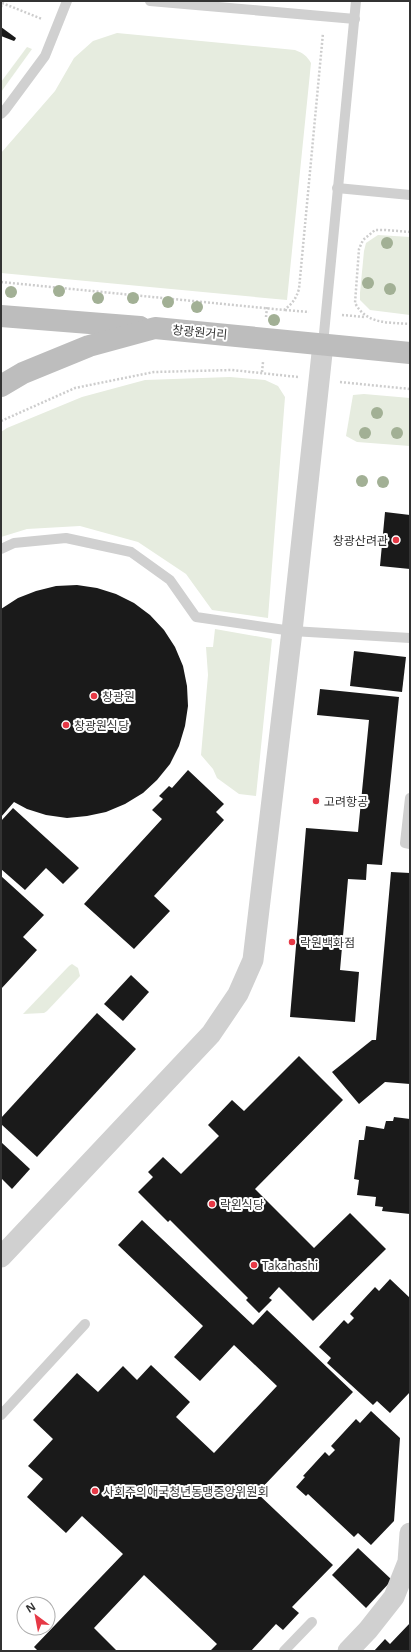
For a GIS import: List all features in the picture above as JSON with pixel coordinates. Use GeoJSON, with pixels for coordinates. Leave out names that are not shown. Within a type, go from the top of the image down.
{"type":"FeatureCollection","features":[{"type":"Feature","properties":{"kind":"main road"},"geometry":{"type":"LineString","coordinates":[[1,316],[155,328]]}},
{"type":"Feature","properties":{"kind":"main road","name":"창광원거리"},"geometry":{"type":"LineString","coordinates":[[1,386],[22,373],[90,346],[155,328],[410,353]]}},
{"type":"Feature","properties":{"kind":"street"},"geometry":{"type":"LineString","coordinates":[[1,1257],[211,1034],[238,994],[253,960],[292,631],[323,344]]}},
{"type":"Feature","properties":{"kind":"street"},"geometry":{"type":"LineString","coordinates":[[348,1651],[368,1630],[394,1596],[409,1562],[410,1533]]}},
{"type":"Feature","properties":{"kind":"lane"},"geometry":{"type":"LineString","coordinates":[[1,114],[45,56],[67,1]]}},
{"type":"Feature","properties":{"kind":"lane"},"geometry":{"type":"LineString","coordinates":[[150,1],[355,20]]}},
{"type":"Feature","properties":{"kind":"lane"},"geometry":{"type":"LineString","coordinates":[[323,344],[356,1]]}},
{"type":"Feature","properties":{"kind":"lane"},"geometry":{"type":"LineString","coordinates":[[337,188],[410,195]]}},
{"type":"Feature","properties":{"kind":"lane"},"geometry":{"type":"LineString","coordinates":[[1,549],[14,543],[66,538],[131,552],[170,580],[196,617],[292,631],[410,638]]}},
{"type":"Feature","properties":{"kind":"lane"},"geometry":{"type":"LineString","coordinates":[[410,798],[405,843],[410,844]]}},
{"type":"Feature","properties":{"kind":"lane"},"geometry":{"type":"LineString","coordinates":[[1,1415],[84,1324]]}},
{"type":"Feature","properties":{"kind":"lane"},"geometry":{"type":"LineString","coordinates":[[284,1651],[312,1622]]}},
{"type":"Feature","properties":{"kind":"path"},"geometry":{"type":"LineString","coordinates":[[1,7],[3,2],[40,18]]}},
{"type":"Feature","properties":{"kind":"path"},"geometry":{"type":"LineString","coordinates":[[1,282],[284,310],[291,305],[296,299],[299,289],[325,17]]}},
{"type":"Feature","properties":{"kind":"path"},"geometry":{"type":"LineString","coordinates":[[410,232],[375,230],[363,240],[359,249],[355,304],[366,317],[374,320],[410,324]]}},
{"type":"Feature","properties":{"kind":"path"},"geometry":{"type":"LineString","coordinates":[[1,421],[75,388],[154,372],[232,370],[410,389]]}},
{"type":"Feature","properties":{"kind":"shaded area"},"geometry":{"type":"Polygon","coordinates":[[[117,33],[295,50],[304,55],[311,63],[287,300],[1,273],[1,153],[55,91],[74,58],[93,41],[117,33]]]}},
{"type":"Feature","properties":{"kind":"shaded area"},"geometry":{"type":"Polygon","coordinates":[[[27,47],[32,49],[1,92],[1,82],[27,47]]]}},
{"type":"Feature","properties":{"kind":"shaded area"},"geometry":{"type":"Polygon","coordinates":[[[378,235],[410,237],[410,315],[370,310],[360,300],[366,243],[378,235]]]}},
{"type":"Feature","properties":{"kind":"shaded area"},"geometry":{"type":"Polygon","coordinates":[[[230,377],[265,380],[278,386],[285,397],[268,618],[212,610],[186,574],[138,542],[80,526],[27,529],[1,537],[1,432],[7,428],[82,397],[145,380],[230,377]]]}},
{"type":"Feature","properties":{"kind":"shaded area"},"geometry":{"type":"Polygon","coordinates":[[[364,394],[410,398],[410,446],[357,442],[346,436],[353,395],[364,394]]]}},
{"type":"Feature","properties":{"kind":"shaded area"},"geometry":{"type":"Polygon","coordinates":[[[215,629],[272,639],[256,796],[239,794],[217,778],[213,769],[201,755],[208,675],[206,647],[213,647],[215,629]]]}},
{"type":"Feature","properties":{"kind":"shaded area"},"geometry":{"type":"Polygon","coordinates":[[[72,964],[78,968],[80,976],[47,1011],[44,1013],[23,1014],[69,966],[72,964]]]}},
{"type":"Feature","properties":{"kind":"building"},"geometry":{"type":"Polygon","coordinates":[[[1,27],[16,38],[14,41],[1,36],[1,27]]]}},
{"type":"Feature","properties":{"kind":"building","name":"창광산려관"},"geometry":{"type":"Polygon","coordinates":[[[385,512],[410,515],[410,569],[380,566],[385,512]]]}},
{"type":"Feature","properties":{"kind":"building","name":"창광원"},"geometry":{"type":"Polygon","coordinates":[[[77,585],[97,588],[116,594],[134,603],[150,615],[164,630],[175,647],[183,666],[187,686],[188,706],[185,726],[179,746],[170,764],[157,780],[143,793],[125,804],[106,812],[67,818],[46,815],[27,809],[14,802],[1,817],[1,609],[18,598],[36,591],[56,586],[77,585]]]}},
{"type":"Feature","properties":{"kind":"building"},"geometry":{"type":"Polygon","coordinates":[[[354,651],[406,657],[402,692],[350,686],[354,651]]]}},
{"type":"Feature","properties":{"kind":"building"},"geometry":{"type":"Polygon","coordinates":[[[320,689],[399,697],[382,865],[367,864],[366,880],[348,879],[340,970],[359,972],[355,1022],[290,1017],[306,828],[358,832],[369,720],[317,715],[320,689]]]}},
{"type":"Feature","properties":{"kind":"building"},"geometry":{"type":"Polygon","coordinates":[[[188,770],[224,804],[216,812],[224,820],[154,896],[170,911],[134,949],[84,904],[162,819],[152,810],[163,799],[159,796],[169,786],[172,788],[188,770]]]}},
{"type":"Feature","properties":{"kind":"building"},"geometry":{"type":"Polygon","coordinates":[[[13,808],[79,868],[63,884],[46,868],[25,890],[1,869],[1,821],[13,808]]]}},
{"type":"Feature","properties":{"kind":"building"},"geometry":{"type":"Polygon","coordinates":[[[391,872],[410,873],[410,1084],[385,1082],[359,1104],[332,1072],[372,1040],[376,1040],[391,872]]]}},
{"type":"Feature","properties":{"kind":"building"},"geometry":{"type":"Polygon","coordinates":[[[1,876],[44,915],[23,937],[37,950],[1,989],[1,876]]]}},
{"type":"Feature","properties":{"kind":"building"},"geometry":{"type":"Polygon","coordinates":[[[131,975],[149,992],[123,1021],[104,1004],[131,975]]]}},
{"type":"Feature","properties":{"kind":"building"},"geometry":{"type":"Polygon","coordinates":[[[97,1013],[136,1049],[37,1157],[1,1124],[1,1118],[97,1013]]]}},
{"type":"Feature","properties":{"kind":"building"},"geometry":{"type":"Polygon","coordinates":[[[299,1056],[343,1100],[255,1189],[314,1248],[350,1213],[386,1249],[313,1321],[279,1287],[269,1298],[272,1300],[259,1313],[246,1300],[248,1298],[170,1220],[168,1222],[138,1192],[153,1177],[148,1172],[163,1157],[181,1174],[219,1136],[208,1125],[232,1100],[244,1111],[299,1056]]]}},
{"type":"Feature","properties":{"kind":"building"},"geometry":{"type":"Polygon","coordinates":[[[394,1117],[410,1119],[410,1214],[382,1211],[383,1207],[375,1206],[376,1197],[357,1195],[359,1180],[354,1179],[359,1140],[364,1140],[366,1126],[384,1129],[386,1121],[393,1121],[394,1117]]]}},
{"type":"Feature","properties":{"kind":"building"},"geometry":{"type":"Polygon","coordinates":[[[1,1142],[30,1169],[12,1189],[1,1178],[1,1142]]]}},
{"type":"Feature","properties":{"kind":"building"},"geometry":{"type":"Polygon","coordinates":[[[142,1220],[253,1325],[267,1310],[353,1392],[257,1493],[333,1565],[292,1607],[299,1613],[283,1630],[276,1624],[251,1651],[210,1651],[217,1644],[144,1575],[94,1628],[117,1651],[38,1651],[34,1647],[45,1636],[56,1636],[56,1624],[123,1554],[82,1516],[66,1533],[27,1497],[43,1479],[28,1466],[53,1439],[33,1420],[77,1373],[98,1392],[123,1366],[137,1380],[151,1365],[190,1402],[176,1417],[214,1453],[277,1386],[234,1345],[200,1381],[174,1357],[203,1326],[118,1245],[142,1220]]]}},
{"type":"Feature","properties":{"kind":"building"},"geometry":{"type":"Polygon","coordinates":[[[390,1279],[410,1298],[410,1392],[390,1413],[377,1401],[373,1405],[327,1363],[331,1358],[319,1347],[344,1320],[348,1324],[354,1318],[350,1314],[375,1287],[379,1291],[390,1279]]]}},
{"type":"Feature","properties":{"kind":"building"},"geometry":{"type":"Polygon","coordinates":[[[371,1411],[400,1438],[394,1521],[371,1545],[358,1533],[354,1537],[308,1494],[306,1496],[296,1487],[305,1477],[303,1476],[325,1452],[329,1456],[335,1450],[331,1446],[356,1419],[360,1423],[371,1411]]]}},
{"type":"Feature","properties":{"kind":"building"},"geometry":{"type":"Polygon","coordinates":[[[358,1548],[392,1580],[366,1608],[332,1575],[358,1548]]]}},
{"type":"Feature","properties":{"kind":"building"},"geometry":{"type":"Polygon","coordinates":[[[410,1623],[410,1651],[374,1651],[385,1639],[390,1644],[410,1623]]]}},
{"type":"Feature","properties":{"kind":"place","name":"창광산려관"},"geometry":{"type":"Point","coordinates":[396,540]}},
{"type":"Feature","properties":{"kind":"place","name":"창광원"},"geometry":{"type":"Point","coordinates":[94,696]}},
{"type":"Feature","properties":{"kind":"place","name":"창광원식당"},"geometry":{"type":"Point","coordinates":[66,725]}},
{"type":"Feature","properties":{"kind":"place","name":"고려항공"},"geometry":{"type":"Point","coordinates":[316,801]}},
{"type":"Feature","properties":{"kind":"place","name":"락원백화점"},"geometry":{"type":"Point","coordinates":[292,942]}},
{"type":"Feature","properties":{"kind":"place","name":"락왼식당"},"geometry":{"type":"Point","coordinates":[212,1204]}},
{"type":"Feature","properties":{"kind":"place","name":"Takahashi"},"geometry":{"type":"Point","coordinates":[254,1265]}},
{"type":"Feature","properties":{"kind":"place","name":"사회주의애국청년동맹중앙위원회"},"geometry":{"type":"Point","coordinates":[95,1491]}}]}
